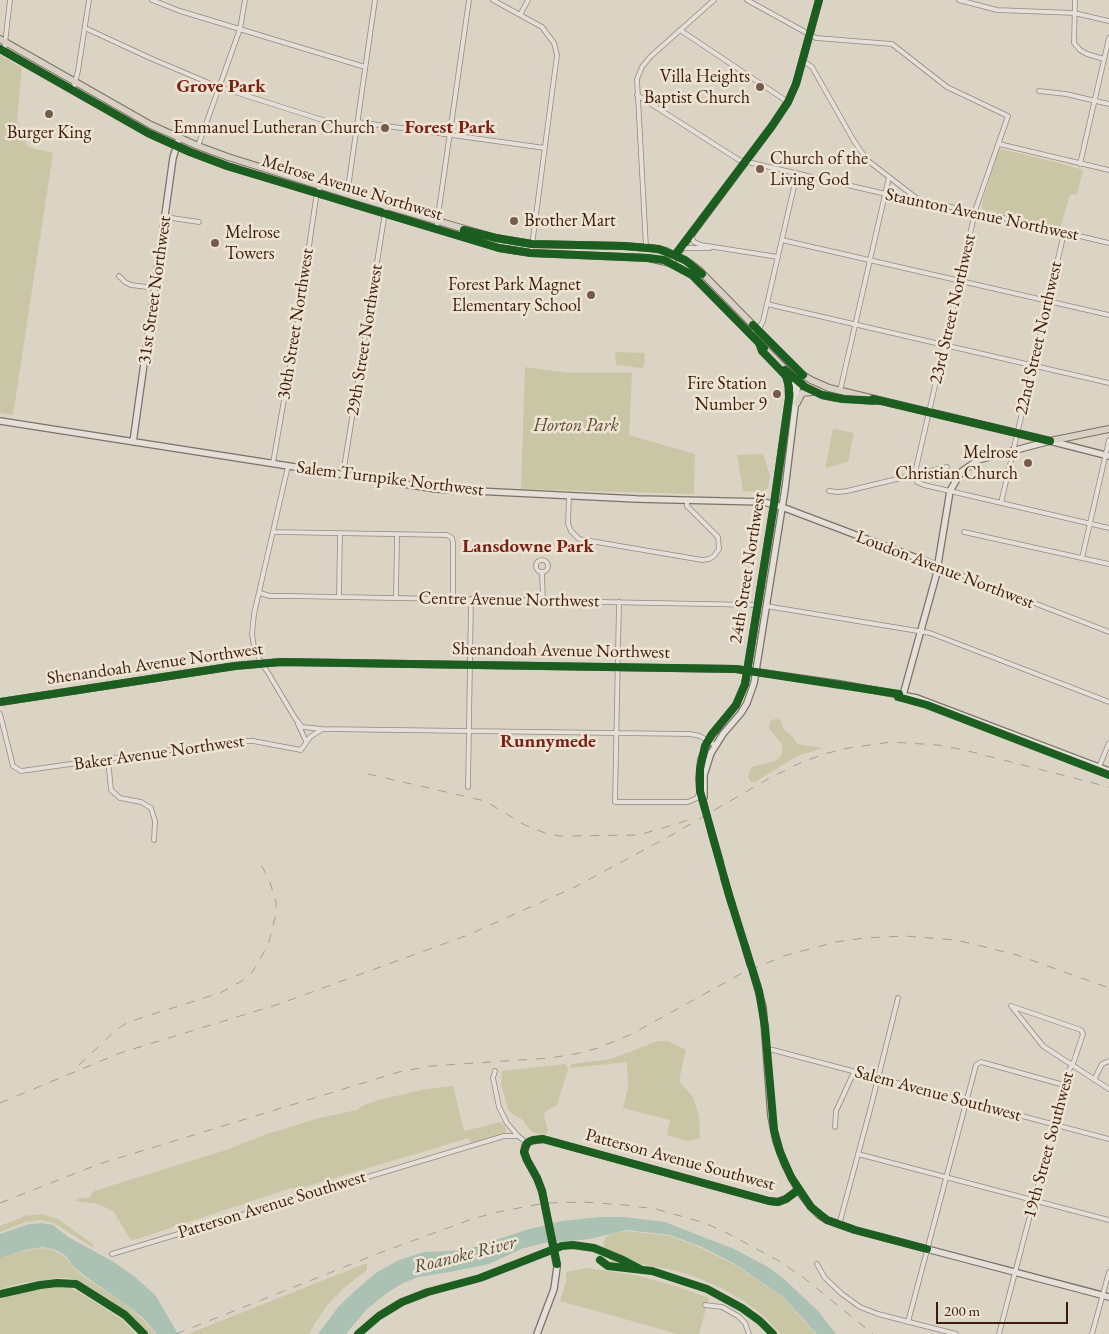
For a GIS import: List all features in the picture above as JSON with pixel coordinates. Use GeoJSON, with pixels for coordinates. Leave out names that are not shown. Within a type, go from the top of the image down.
{"type":"FeatureCollection","features":[{"type":"Feature","properties":{"kind":"main road"},"geometry":{"type":"LineString","coordinates":[[670,262],[788,102],[796,84],[819,0]]}},
{"type":"Feature","properties":{"kind":"main road","name":"Melrose Avenue Northwest"},"geometry":{"type":"LineString","coordinates":[[2,40],[133,115],[179,138],[198,146],[347,194],[496,238],[532,244],[660,249],[675,255],[699,270],[792,365],[820,385],[1107,456]]}},
{"type":"Feature","properties":{"kind":"main road","name":"Melrose Avenue Northwest"},"geometry":{"type":"LineString","coordinates":[[2,50],[126,122],[176,146],[220,164],[498,248],[532,253],[648,258],[670,262],[692,275],[798,382],[817,393],[843,400],[881,401]]}},
{"type":"Feature","properties":{"kind":"main road","name":"31st Street Northwest"},"geometry":{"type":"LineString","coordinates":[[133,442],[165,217],[176,146],[179,138]]}},
{"type":"Feature","properties":{"kind":"main road"},"geometry":{"type":"LineString","coordinates":[[759,343],[762,351],[786,376],[789,387],[788,398]]}},
{"type":"Feature","properties":{"kind":"main road"},"geometry":{"type":"LineString","coordinates":[[792,365],[797,372],[798,382],[807,382],[831,392],[840,391]]}},
{"type":"Feature","properties":{"kind":"main road","name":"24th Street Northwest"},"geometry":{"type":"LineString","coordinates":[[798,382],[797,403],[782,507],[754,684],[747,703],[715,745],[707,760],[704,775],[706,809],[700,791],[700,769],[708,740],[740,699],[758,605],[788,398],[793,385],[798,382]]}},
{"type":"Feature","properties":{"kind":"main road"},"geometry":{"type":"LineString","coordinates":[[797,403],[802,393],[809,391],[817,393]]}},
{"type":"Feature","properties":{"kind":"main road","name":"Salem Turnpike Northwest"},"geometry":{"type":"LineString","coordinates":[[0,421],[436,489],[569,496],[754,502],[774,504],[782,507]]}},
{"type":"Feature","properties":{"kind":"main road"},"geometry":{"type":"LineString","coordinates":[[903,695],[938,566],[950,491],[957,476],[972,463],[987,457],[1050,441],[1109,429]]}},
{"type":"Feature","properties":{"kind":"main road","name":"Loudon Avenue Northwest"},"geometry":{"type":"LineString","coordinates":[[782,507],[938,566]]}},
{"type":"Feature","properties":{"kind":"main road","name":"Shenandoah Avenue Northwest"},"geometry":{"type":"LineString","coordinates":[[0,702],[261,663],[314,662],[747,670],[903,695],[932,704],[1109,771]]}},
{"type":"Feature","properties":{"kind":"main road"},"geometry":{"type":"LineString","coordinates":[[711,831],[720,862]]}},
{"type":"Feature","properties":{"kind":"main road"},"geometry":{"type":"LineString","coordinates":[[724,878],[732,906]]}},
{"type":"Feature","properties":{"kind":"main road"},"geometry":{"type":"LineString","coordinates":[[745,946],[750,964]]}},
{"type":"Feature","properties":{"kind":"main road"},"geometry":{"type":"LineString","coordinates":[[753,972],[762,1007],[771,1116],[785,1165],[798,1190]]}},
{"type":"Feature","properties":{"kind":"main road","name":"Patterson Avenue Southwest"},"geometry":{"type":"LineString","coordinates":[[527,1143],[543,1139],[769,1201],[778,1202],[786,1199],[798,1190],[818,1216],[839,1225],[1106,1296]]}},
{"type":"Feature","properties":{"kind":"main road"},"geometry":{"type":"LineString","coordinates":[[527,1143],[524,1148],[525,1156],[540,1183],[557,1267],[556,1280],[537,1334]]}},
{"type":"Feature","properties":{"kind":"street"},"geometry":{"type":"LineString","coordinates":[[2,50],[2,40],[10,0]]}},
{"type":"Feature","properties":{"kind":"street"},"geometry":{"type":"LineString","coordinates":[[73,90],[89,0]]}},
{"type":"Feature","properties":{"kind":"street"},"geometry":{"type":"LineString","coordinates":[[152,0],[172,8],[365,67]]}},
{"type":"Feature","properties":{"kind":"street"},"geometry":{"type":"LineString","coordinates":[[198,146],[240,29],[245,0]]}},
{"type":"Feature","properties":{"kind":"street"},"geometry":{"type":"LineString","coordinates":[[345,202],[375,0]]}},
{"type":"Feature","properties":{"kind":"street"},"geometry":{"type":"LineString","coordinates":[[436,230],[469,0]]}},
{"type":"Feature","properties":{"kind":"street"},"geometry":{"type":"LineString","coordinates":[[493,0],[542,27],[550,36],[556,49],[557,64],[532,253]]}},
{"type":"Feature","properties":{"kind":"street"},"geometry":{"type":"LineString","coordinates":[[520,15],[528,0]]}},
{"type":"Feature","properties":{"kind":"street"},"geometry":{"type":"LineString","coordinates":[[646,247],[637,78],[642,67],[657,50],[714,0]]}},
{"type":"Feature","properties":{"kind":"street"},"geometry":{"type":"LineString","coordinates":[[747,0],[809,35]]}},
{"type":"Feature","properties":{"kind":"street"},"geometry":{"type":"LineString","coordinates":[[959,0],[1000,11],[1074,13],[1109,22]]}},
{"type":"Feature","properties":{"kind":"street"},"geometry":{"type":"LineString","coordinates":[[1075,0],[1073,40],[1076,47],[1087,54],[1104,59]]}},
{"type":"Feature","properties":{"kind":"street"},"geometry":{"type":"LineString","coordinates":[[85,28],[218,87],[357,131]]}},
{"type":"Feature","properties":{"kind":"street"},"geometry":{"type":"LineString","coordinates":[[680,30],[788,102]]}},
{"type":"Feature","properties":{"kind":"street","name":"23rd Street Northwest"},"geometry":{"type":"LineString","coordinates":[[809,35],[819,38],[892,44],[947,88],[1008,116],[975,212],[914,475]]}},
{"type":"Feature","properties":{"kind":"street"},"geometry":{"type":"LineString","coordinates":[[1080,164],[1109,38]]}},
{"type":"Feature","properties":{"kind":"street"},"geometry":{"type":"LineString","coordinates":[[802,60],[812,67],[862,153],[872,165],[921,201]]}},
{"type":"Feature","properties":{"kind":"street"},"geometry":{"type":"LineString","coordinates":[[1039,91],[1066,94],[1109,104]]}},
{"type":"Feature","properties":{"kind":"street","name":"Staunton Avenue Northwest"},"geometry":{"type":"LineString","coordinates":[[637,95],[729,154],[745,161],[1109,243]]}},
{"type":"Feature","properties":{"kind":"street"},"geometry":{"type":"LineString","coordinates":[[358,122],[545,148]]}},
{"type":"Feature","properties":{"kind":"street"},"geometry":{"type":"LineString","coordinates":[[998,144],[1109,170]]}},
{"type":"Feature","properties":{"kind":"street"},"geometry":{"type":"LineString","coordinates":[[750,333],[762,326],[797,174]]}},
{"type":"Feature","properties":{"kind":"street"},"geometry":{"type":"LineString","coordinates":[[840,391],[889,178]]}},
{"type":"Feature","properties":{"kind":"street","name":"30th Street Northwest"},"geometry":{"type":"LineString","coordinates":[[273,463],[301,302],[317,193],[320,185]]}},
{"type":"Feature","properties":{"kind":"street","name":"29th Street Northwest"},"geometry":{"type":"LineString","coordinates":[[343,474],[386,206]]}},
{"type":"Feature","properties":{"kind":"street"},"geometry":{"type":"LineString","coordinates":[[165,217],[199,222]]}},
{"type":"Feature","properties":{"kind":"street"},"geometry":{"type":"LineString","coordinates":[[691,232],[694,242],[712,248]]}},
{"type":"Feature","properties":{"kind":"street","name":"22nd Street Northwest"},"geometry":{"type":"LineString","coordinates":[[1001,503],[1064,233]]}},
{"type":"Feature","properties":{"kind":"street"},"geometry":{"type":"LineString","coordinates":[[782,240],[1109,315]]}},
{"type":"Feature","properties":{"kind":"street"},"geometry":{"type":"LineString","coordinates":[[680,248],[712,248],[778,256]]}},
{"type":"Feature","properties":{"kind":"street"},"geometry":{"type":"LineString","coordinates":[[119,276],[131,285],[155,288]]}},
{"type":"Feature","properties":{"kind":"street"},"geometry":{"type":"LineString","coordinates":[[767,304],[1109,383]]}},
{"type":"Feature","properties":{"kind":"street"},"geometry":{"type":"LineString","coordinates":[[1082,558],[1107,456],[1109,440]]}},
{"type":"Feature","properties":{"kind":"street"},"geometry":{"type":"LineString","coordinates":[[288,466],[254,614],[252,634],[254,648],[261,663],[300,725],[306,728],[322,729],[690,734],[700,736],[715,745]]}},
{"type":"Feature","properties":{"kind":"street"},"geometry":{"type":"LineString","coordinates":[[829,491],[847,491],[947,467]]}},
{"type":"Feature","properties":{"kind":"street"},"geometry":{"type":"LineString","coordinates":[[914,475],[915,480],[919,484],[1109,528]]}},
{"type":"Feature","properties":{"kind":"street"},"geometry":{"type":"LineString","coordinates":[[569,496],[568,524],[571,532],[579,539],[702,560],[709,559],[719,549],[718,537],[687,506],[687,500]]}},
{"type":"Feature","properties":{"kind":"street"},"geometry":{"type":"LineString","coordinates":[[273,532],[447,535],[453,541],[453,599]]}},
{"type":"Feature","properties":{"kind":"street"},"geometry":{"type":"LineString","coordinates":[[964,532],[1109,564]]}},
{"type":"Feature","properties":{"kind":"street"},"geometry":{"type":"LineString","coordinates":[[339,597],[340,534]]}},
{"type":"Feature","properties":{"kind":"street"},"geometry":{"type":"LineString","coordinates":[[396,598],[397,535]]}},
{"type":"Feature","properties":{"kind":"street","name":"Loudon Avenue Northwest"},"geometry":{"type":"LineString","coordinates":[[938,566],[1109,632]]}},
{"type":"Feature","properties":{"kind":"street"},"geometry":{"type":"LineString","coordinates":[[542,572],[543,601]]}},
{"type":"Feature","properties":{"kind":"street","name":"Centre Avenue Northwest"},"geometry":{"type":"LineString","coordinates":[[260,593],[270,596],[758,605]]}},
{"type":"Feature","properties":{"kind":"street"},"geometry":{"type":"LineString","coordinates":[[468,787],[470,600]]}},
{"type":"Feature","properties":{"kind":"street"},"geometry":{"type":"LineString","coordinates":[[619,602],[615,802],[688,802],[696,798],[700,791]]}},
{"type":"Feature","properties":{"kind":"street"},"geometry":{"type":"LineString","coordinates":[[766,606],[920,631],[1109,702]]}},
{"type":"Feature","properties":{"kind":"street","name":"Baker Avenue Northwest"},"geometry":{"type":"LineString","coordinates":[[0,714],[11,761],[16,769],[21,771],[235,741],[253,741],[301,750],[306,741]]}},
{"type":"Feature","properties":{"kind":"street"},"geometry":{"type":"LineString","coordinates":[[295,718],[306,741],[322,729]]}},
{"type":"Feature","properties":{"kind":"street"},"geometry":{"type":"LineString","coordinates":[[1099,767],[1109,743]]}},
{"type":"Feature","properties":{"kind":"street"},"geometry":{"type":"LineString","coordinates":[[108,759],[111,790],[120,798],[141,802],[151,808],[155,821],[154,840]]}},
{"type":"Feature","properties":{"kind":"street"},"geometry":{"type":"LineString","coordinates":[[839,1225],[898,998]]}},
{"type":"Feature","properties":{"kind":"street","name":"19th Street Southwest"},"geometry":{"type":"LineString","coordinates":[[999,1334],[1064,1085],[1072,1065],[1083,1034],[1081,1030],[1011,1006],[1043,1046],[1072,1065]]}},
{"type":"Feature","properties":{"kind":"street","name":"Salem Avenue Southwest"},"geometry":{"type":"LineString","coordinates":[[767,1050],[773,1050],[1109,1139]]}},
{"type":"Feature","properties":{"kind":"street"},"geometry":{"type":"LineString","coordinates":[[1094,1080],[1102,1064],[1109,1060]]}},
{"type":"Feature","properties":{"kind":"street"},"geometry":{"type":"LineString","coordinates":[[908,1322],[976,1065],[981,1062],[1064,1085]]}},
{"type":"Feature","properties":{"kind":"street"},"geometry":{"type":"LineString","coordinates":[[1072,1065],[1109,1089]]}},
{"type":"Feature","properties":{"kind":"street"},"geometry":{"type":"LineString","coordinates":[[495,1071],[493,1078],[499,1107],[507,1123],[527,1143]]}},
{"type":"Feature","properties":{"kind":"street"},"geometry":{"type":"LineString","coordinates":[[835,1127],[836,1111],[854,1072]]}},
{"type":"Feature","properties":{"kind":"street","name":"Patterson Avenue Southwest"},"geometry":{"type":"LineString","coordinates":[[112,1254],[504,1136],[518,1136]]}},
{"type":"Feature","properties":{"kind":"street"},"geometry":{"type":"LineString","coordinates":[[858,1154],[1109,1220]]}},
{"type":"Feature","properties":{"kind":"street"},"geometry":{"type":"LineString","coordinates":[[817,1264],[825,1278],[854,1303],[869,1311],[956,1334]]}},
{"type":"Feature","properties":{"kind":"street"},"geometry":{"type":"LineString","coordinates":[[1092,1334],[1106,1296],[1109,1272]]}},
{"type":"Feature","properties":{"kind":"street"},"geometry":{"type":"LineString","coordinates":[[705,1305],[722,1307],[738,1316],[750,1334]]}},
{"type":"Feature","properties":{"kind":"green space"},"geometry":{"type":"Polygon","coordinates":[[[0,55],[22,68],[17,121],[28,147],[53,153],[13,415],[0,413],[0,55]]]}},
{"type":"Feature","properties":{"kind":"green space"},"geometry":{"type":"Polygon","coordinates":[[[1001,149],[1083,170],[1077,194],[1070,195],[1060,228],[982,209],[982,203],[998,152],[1001,149]]]}},
{"type":"Feature","properties":{"kind":"green space"},"geometry":{"type":"Polygon","coordinates":[[[617,352],[643,353],[645,355],[644,366],[642,368],[616,365],[615,354],[617,352]]]}},
{"type":"Feature","properties":{"kind":"green space","name":"Horton Park"},"geometry":{"type":"Polygon","coordinates":[[[525,367],[569,373],[632,373],[629,435],[695,454],[694,494],[521,489],[525,367]]]}},
{"type":"Feature","properties":{"kind":"green space"},"geometry":{"type":"Polygon","coordinates":[[[833,429],[854,433],[848,462],[825,468],[833,429]]]}},
{"type":"Feature","properties":{"kind":"green space"},"geometry":{"type":"Polygon","coordinates":[[[763,454],[770,476],[768,488],[762,492],[743,491],[737,455],[763,454]]]}},
{"type":"Feature","properties":{"kind":"green space"},"geometry":{"type":"Polygon","coordinates":[[[775,719],[781,721],[784,730],[793,737],[797,744],[823,748],[797,756],[755,782],[751,782],[748,777],[751,767],[772,762],[782,754],[782,744],[769,729],[770,721],[775,719]]]}},
{"type":"Feature","properties":{"kind":"green space"},"geometry":{"type":"Polygon","coordinates":[[[658,1041],[668,1041],[686,1050],[679,1081],[693,1097],[699,1116],[700,1138],[688,1141],[667,1135],[670,1120],[623,1108],[628,1088],[627,1062],[570,1068],[571,1064],[611,1059],[658,1041]]]}},
{"type":"Feature","properties":{"kind":"green space"},"geometry":{"type":"Polygon","coordinates":[[[564,1064],[568,1070],[557,1105],[545,1112],[544,1117],[548,1131],[545,1135],[535,1133],[530,1130],[523,1120],[508,1109],[501,1085],[502,1071],[564,1064]]]}},
{"type":"Feature","properties":{"kind":"green space"},"geometry":{"type":"Polygon","coordinates":[[[453,1086],[464,1131],[501,1122],[505,1126],[506,1132],[470,1143],[469,1138],[301,1188],[291,1188],[134,1240],[130,1239],[114,1212],[99,1204],[75,1201],[78,1198],[89,1198],[94,1191],[226,1150],[264,1135],[319,1118],[357,1110],[378,1100],[426,1089],[453,1086]]]}},
{"type":"Feature","properties":{"kind":"green space"},"geometry":{"type":"Polygon","coordinates":[[[42,1214],[58,1219],[94,1245],[92,1247],[54,1223],[41,1220],[25,1222],[0,1232],[0,1226],[25,1216],[42,1214]]]}},
{"type":"Feature","properties":{"kind":"green space"},"geometry":{"type":"Polygon","coordinates":[[[626,1231],[670,1236],[701,1248],[735,1265],[782,1297],[816,1334],[781,1334],[765,1317],[744,1301],[698,1278],[674,1270],[611,1262],[603,1252],[605,1237],[610,1234],[626,1231]]]}},
{"type":"Feature","properties":{"kind":"green space"},"geometry":{"type":"Polygon","coordinates":[[[43,1248],[55,1251],[65,1257],[84,1277],[124,1303],[156,1334],[150,1334],[120,1307],[80,1281],[69,1278],[57,1278],[22,1283],[0,1289],[0,1258],[43,1248]]]}},
{"type":"Feature","properties":{"kind":"green space"},"geometry":{"type":"Polygon","coordinates":[[[367,1263],[367,1270],[345,1287],[329,1303],[309,1334],[188,1334],[367,1263]]]}},
{"type":"Feature","properties":{"kind":"green space"},"geometry":{"type":"Polygon","coordinates":[[[587,1268],[635,1275],[709,1298],[699,1334],[678,1334],[560,1301],[566,1282],[566,1272],[587,1268]]]}},
{"type":"Feature","properties":{"kind":"green space"},"geometry":{"type":"Polygon","coordinates":[[[55,1286],[68,1287],[82,1294],[124,1321],[135,1334],[0,1334],[0,1299],[22,1292],[55,1286]]]}},
{"type":"Feature","properties":{"kind":"water","name":"Roanoke River"},"geometry":{"type":"Polygon","coordinates":[[[599,1217],[624,1217],[665,1222],[734,1249],[768,1267],[783,1278],[818,1311],[836,1334],[817,1334],[783,1297],[735,1264],[702,1247],[670,1235],[626,1230],[590,1239],[544,1243],[521,1249],[489,1264],[419,1277],[403,1283],[387,1293],[367,1309],[346,1334],[318,1334],[339,1306],[357,1289],[376,1273],[399,1260],[424,1252],[465,1250],[526,1230],[562,1221],[599,1217]]]}},
{"type":"Feature","properties":{"kind":"water"},"geometry":{"type":"Polygon","coordinates":[[[42,1223],[53,1225],[68,1237],[112,1261],[134,1276],[156,1296],[178,1334],[157,1334],[142,1317],[85,1276],[73,1266],[66,1256],[56,1250],[43,1247],[25,1250],[0,1258],[0,1234],[29,1224],[42,1223]]]}},
{"type":"Feature","properties":{"kind":"tunnel"},"geometry":{"type":"LineString","coordinates":[[705,809],[711,831]]}},
{"type":"Feature","properties":{"kind":"tunnel"},"geometry":{"type":"LineString","coordinates":[[720,862],[724,878]]}},
{"type":"Feature","properties":{"kind":"tunnel"},"geometry":{"type":"LineString","coordinates":[[732,905],[745,946]]}},
{"type":"Feature","properties":{"kind":"railway"},"geometry":{"type":"LineString","coordinates":[[0,1103],[120,1053],[279,1004],[468,935],[575,887],[668,837],[768,779],[800,763],[824,754],[848,748],[891,742],[938,745],[1109,787]]}},
{"type":"Feature","properties":{"kind":"railway"},"geometry":{"type":"LineString","coordinates":[[368,774],[485,801],[525,825],[559,836],[639,835],[689,820]]}},
{"type":"Feature","properties":{"kind":"railway"},"geometry":{"type":"LineString","coordinates":[[79,1065],[116,1030],[128,1022],[220,993],[242,981],[253,971],[268,945],[276,914],[276,902],[269,879],[257,858]]}},
{"type":"Feature","properties":{"kind":"railway"},"geometry":{"type":"LineString","coordinates":[[0,1203],[99,1164],[399,1072],[431,1066],[550,1058],[598,1048],[632,1034],[744,972],[787,955],[836,942],[864,938],[905,936],[956,940],[1017,955],[1109,988]]}},
{"type":"Feature","properties":{"kind":"railway"},"geometry":{"type":"LineString","coordinates":[[176,1334],[382,1252],[472,1219],[545,1203],[584,1202],[656,1209],[705,1223],[779,1261],[804,1278],[873,1334]]}},
{"type":"Feature","properties":{"kind":"cycle path"},"geometry":{"type":"LineString","coordinates":[[675,255],[788,102],[796,84],[819,0]]}},
{"type":"Feature","properties":{"kind":"cycle path"},"geometry":{"type":"LineString","coordinates":[[0,49],[148,133],[227,166],[499,248],[531,253],[664,260],[692,275],[764,348]]}},
{"type":"Feature","properties":{"kind":"cycle path"},"geometry":{"type":"LineString","coordinates":[[464,230],[532,244],[624,246],[659,249],[685,260],[702,274]]}},
{"type":"Feature","properties":{"kind":"cycle path"},"geometry":{"type":"LineString","coordinates":[[753,325],[803,375]]}},
{"type":"Feature","properties":{"kind":"cycle path"},"geometry":{"type":"LineString","coordinates":[[759,343],[762,351],[786,376],[789,398],[745,684],[736,705],[712,734],[705,746],[700,769],[700,791],[729,895],[759,991],[765,1027],[774,1130],[780,1152],[791,1177],[811,1207],[827,1220],[855,1230],[927,1249]]}},
{"type":"Feature","properties":{"kind":"cycle path"},"geometry":{"type":"LineString","coordinates":[[785,370],[805,387],[822,395],[843,399],[881,401]]}},
{"type":"Feature","properties":{"kind":"cycle path"},"geometry":{"type":"LineString","coordinates":[[873,399],[1050,441]]}},
{"type":"Feature","properties":{"kind":"cycle path"},"geometry":{"type":"LineString","coordinates":[[0,702],[235,666],[281,662],[736,669],[899,694],[898,697],[927,705],[1109,775]]}},
{"type":"Feature","properties":{"kind":"cycle path"},"geometry":{"type":"LineString","coordinates":[[557,1264],[542,1191],[524,1152],[527,1143],[533,1140],[543,1139],[769,1201],[778,1202],[786,1199],[798,1190]]}},
{"type":"Feature","properties":{"kind":"cycle path"},"geometry":{"type":"LineString","coordinates":[[358,1334],[379,1316],[402,1302],[428,1292],[480,1278],[562,1246],[573,1245],[594,1248],[640,1269]]}},
{"type":"Feature","properties":{"kind":"cycle path"},"geometry":{"type":"LineString","coordinates":[[600,1260],[608,1266],[652,1271],[707,1289],[742,1308],[760,1321],[773,1334]]}},
{"type":"Feature","properties":{"kind":"cycle path"},"geometry":{"type":"LineString","coordinates":[[0,1294],[40,1285],[57,1283],[76,1284],[125,1315],[144,1334]]}},
{"type":"Feature","properties":{"kind":"place","name":"Villa Heights Baptist Church"},"geometry":{"type":"Point","coordinates":[760,87]}},
{"type":"Feature","properties":{"kind":"place","name":"Burger King"},"geometry":{"type":"Point","coordinates":[49,114]}},
{"type":"Feature","properties":{"kind":"place","name":"Emmanuel Lutheran Church"},"geometry":{"type":"Point","coordinates":[385,128]}},
{"type":"Feature","properties":{"kind":"place","name":"Church of the Living God"},"geometry":{"type":"Point","coordinates":[760,169]}},
{"type":"Feature","properties":{"kind":"place","name":"Brother Mart"},"geometry":{"type":"Point","coordinates":[514,221]}},
{"type":"Feature","properties":{"kind":"place","name":"Melrose Towers"},"geometry":{"type":"Point","coordinates":[215,243]}},
{"type":"Feature","properties":{"kind":"place","name":"Forest Park Magnet Elementary School"},"geometry":{"type":"Point","coordinates":[591,295]}},
{"type":"Feature","properties":{"kind":"place","name":"Fire Station Number 9"},"geometry":{"type":"Point","coordinates":[777,394]}},
{"type":"Feature","properties":{"kind":"place","name":"Melrose Christian Church"},"geometry":{"type":"Point","coordinates":[1028,463]}},
{"type":"Feature","properties":{"kind":"district","name":"Grove Park"},"geometry":{"type":"Point","coordinates":[221,87]}},
{"type":"Feature","properties":{"kind":"district","name":"Forest Park"},"geometry":{"type":"Point","coordinates":[450,128]}},
{"type":"Feature","properties":{"kind":"district","name":"Lansdowne Park"},"geometry":{"type":"Point","coordinates":[528,547]}},
{"type":"Feature","properties":{"kind":"district","name":"Runnymede"},"geometry":{"type":"Point","coordinates":[548,742]}}]}
